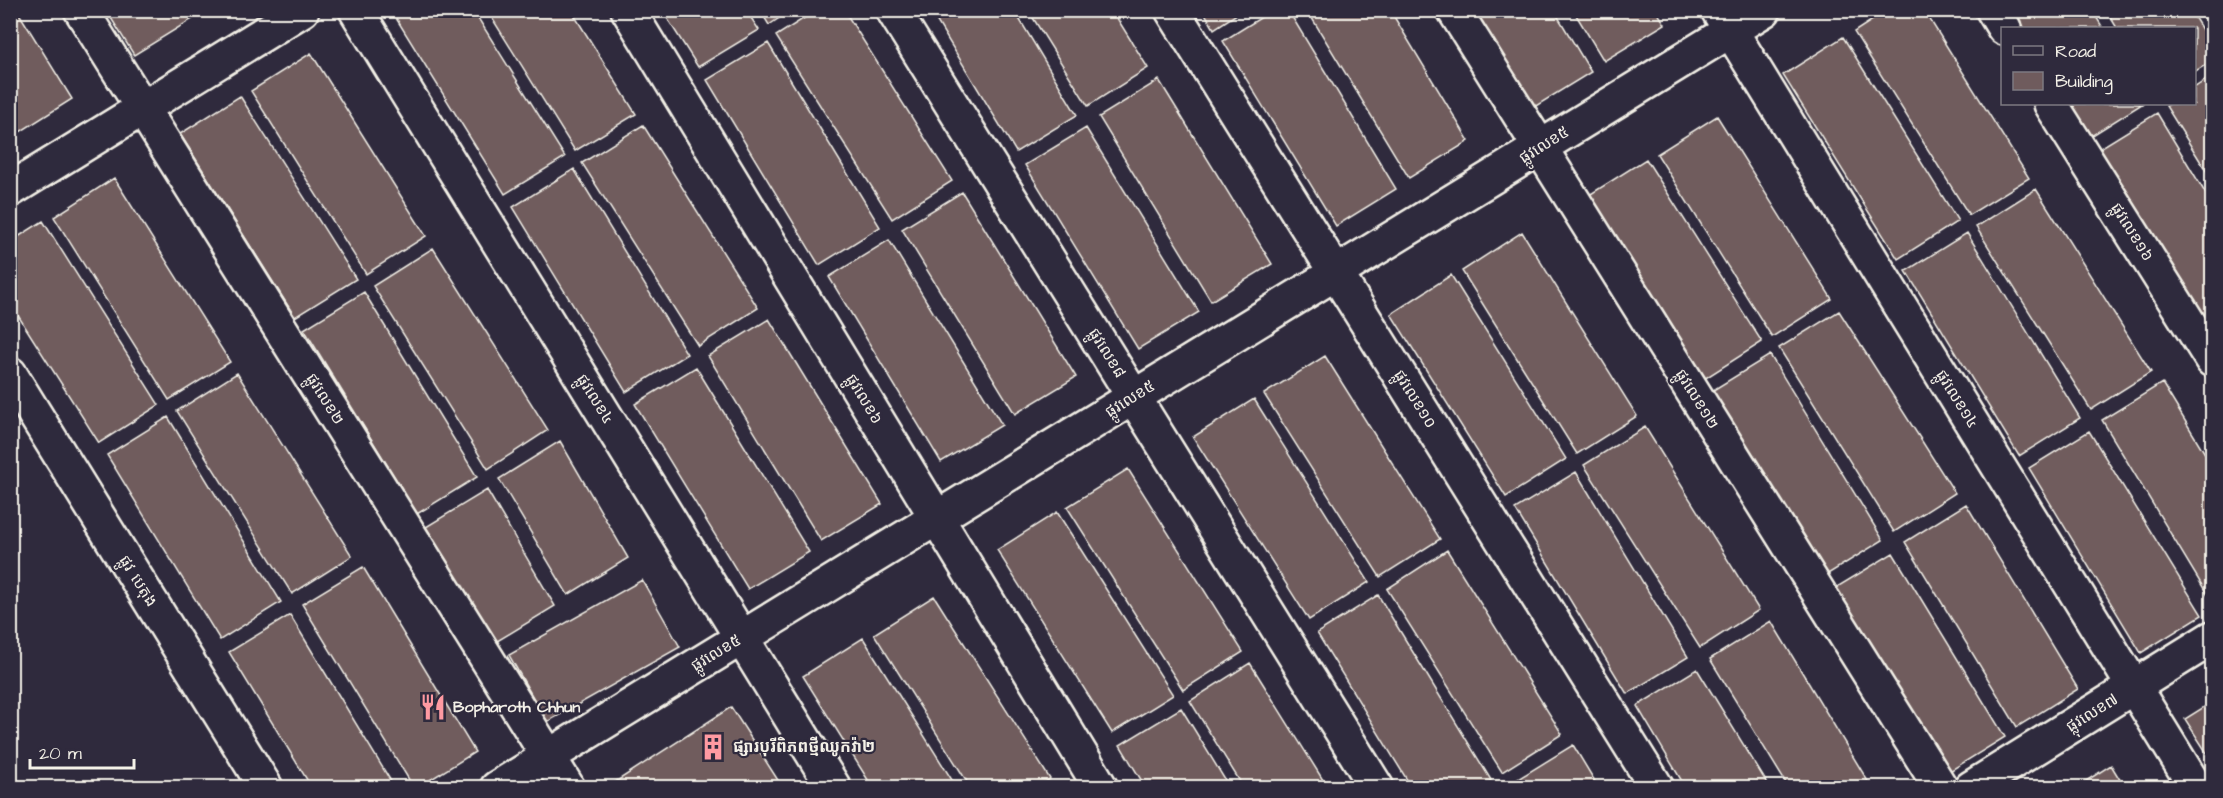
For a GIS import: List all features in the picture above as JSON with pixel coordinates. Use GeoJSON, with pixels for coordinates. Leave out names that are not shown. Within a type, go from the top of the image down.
{"type":"FeatureCollection","features":[{"type":"Feature","properties":{"kind":"street","name":"ផ្លូវលេខ២"},"geometry":{"type":"LineString","coordinates":[[81,10],[568,788]]}},
{"type":"Feature","properties":{"kind":"street"},"geometry":{"type":"LineString","coordinates":[[10,190],[302,10]]}},
{"type":"Feature","properties":{"kind":"street","name":"ផ្លូវលេខ៤"},"geometry":{"type":"LineString","coordinates":[[356,10],[834,788]]}},
{"type":"Feature","properties":{"kind":"street","name":"ផ្លូវលេខ៦"},"geometry":{"type":"LineString","coordinates":[[627,10],[1101,788]]}},
{"type":"Feature","properties":{"kind":"street","name":"ផ្លូវលេខ៨"},"geometry":{"type":"LineString","coordinates":[[893,10],[1377,788]]}},
{"type":"Feature","properties":{"kind":"street","name":"ផ្លូវលេខ១០"},"geometry":{"type":"LineString","coordinates":[[1172,10],[1657,788]]}},
{"type":"Feature","properties":{"kind":"street","name":"ផ្លូវលេខ១២"},"geometry":{"type":"LineString","coordinates":[[1454,10],[1941,788]]}},
{"type":"Feature","properties":{"kind":"street","name":"ផ្លូវលេខ៥"},"geometry":{"type":"LineString","coordinates":[[497,788],[1540,147],[1724,21],[1764,10]]}},
{"type":"Feature","properties":{"kind":"street"},"geometry":{"type":"LineString","coordinates":[[1993,10],[2003,27]]}},
{"type":"Feature","properties":{"kind":"street","name":"ផ្លូវលេខ១៤"},"geometry":{"type":"LineString","coordinates":[[1724,21],[2196,788]]}},
{"type":"Feature","properties":{"kind":"street","name":"ផ្លូវលេខ១៦"},"geometry":{"type":"LineString","coordinates":[[2052,105],[2212,360]]}},
{"type":"Feature","properties":{"kind":"street","name":"ផ្លូវ បេតុង"},"geometry":{"type":"LineString","coordinates":[[10,374],[266,788]]}},
{"type":"Feature","properties":{"kind":"street","name":"ផ្លុវលេខ៧"},"geometry":{"type":"LineString","coordinates":[[1971,788],[2212,638]]}},
{"type":"Feature","properties":{"kind":"building"},"geometry":{"type":"Polygon","coordinates":[[[10,10],[17,10],[72,99],[12,137],[10,134],[10,10]]]}},
{"type":"Feature","properties":{"kind":"building"},"geometry":{"type":"Polygon","coordinates":[[[106,10],[190,10],[194,18],[134,55],[106,10]]]}},
{"type":"Feature","properties":{"kind":"building"},"geometry":{"type":"Polygon","coordinates":[[[391,10],[473,10],[565,157],[505,194],[391,10]]]}},
{"type":"Feature","properties":{"kind":"building"},"geometry":{"type":"Polygon","coordinates":[[[487,10],[571,10],[636,114],[575,151],[487,10]]]}},
{"type":"Feature","properties":{"kind":"building"},"geometry":{"type":"Polygon","coordinates":[[[662,10],[746,10],[759,30],[698,67],[662,10]]]}},
{"type":"Feature","properties":{"kind":"building"},"geometry":{"type":"Polygon","coordinates":[[[760,10],[791,10],[769,25],[760,10]]]}},
{"type":"Feature","properties":{"kind":"building"},"geometry":{"type":"Polygon","coordinates":[[[817,10],[844,10],[952,181],[892,219],[776,36],[817,10]]]}},
{"type":"Feature","properties":{"kind":"building"},"geometry":{"type":"Polygon","coordinates":[[[930,10],[1014,10],[1077,115],[1016,152],[930,10]]]}},
{"type":"Feature","properties":{"kind":"building"},"geometry":{"type":"Polygon","coordinates":[[[1028,10],[1112,10],[1148,68],[1088,106],[1028,10]]]}},
{"type":"Feature","properties":{"kind":"building"},"geometry":{"type":"Polygon","coordinates":[[[1203,10],[1243,10],[1214,29],[1203,10]]]}},
{"type":"Feature","properties":{"kind":"building"},"geometry":{"type":"Polygon","coordinates":[[[1273,10],[1288,10],[1396,189],[1336,226],[1223,41],[1273,10]]]}},
{"type":"Feature","properties":{"kind":"building"},"geometry":{"type":"Polygon","coordinates":[[[1307,10],[1390,10],[1469,141],[1409,178],[1307,10]]]}},
{"type":"Feature","properties":{"kind":"building"},"geometry":{"type":"Polygon","coordinates":[[[1470,10],[1554,10],[1591,72],[1531,109],[1470,10]]]}},
{"type":"Feature","properties":{"kind":"building"},"geometry":{"type":"Polygon","coordinates":[[[1573,10],[1656,10],[1665,24],[1604,61],[1573,10]]]}},
{"type":"Feature","properties":{"kind":"building"},"geometry":{"type":"Polygon","coordinates":[[[1888,10],[1924,10],[2029,178],[1969,215],[1854,32],[1888,10]]]}},
{"type":"Feature","properties":{"kind":"building"},"geometry":{"type":"Polygon","coordinates":[[[2008,10],[2092,10],[2102,27],[2018,27],[2008,10]]]}},
{"type":"Feature","properties":{"kind":"building"},"geometry":{"type":"Polygon","coordinates":[[[2106,10],[2190,10],[2212,46],[2212,61],[2196,71],[2196,27],[2116,27],[2106,10]]]}},
{"type":"Feature","properties":{"kind":"building"},"geometry":{"type":"Polygon","coordinates":[[[1843,37],[1958,221],[1898,259],[1783,75],[1843,37]]]}},
{"type":"Feature","properties":{"kind":"building"},"geometry":{"type":"Polygon","coordinates":[[[768,43],[880,227],[819,265],[707,80],[768,43]]]}},
{"type":"Feature","properties":{"kind":"building"},"geometry":{"type":"Polygon","coordinates":[[[311,53],[426,236],[366,274],[251,91],[311,53]]]}},
{"type":"Feature","properties":{"kind":"building"},"geometry":{"type":"Polygon","coordinates":[[[2212,76],[2212,180],[2166,106],[2196,105],[2196,87],[2212,76]]]}},
{"type":"Feature","properties":{"kind":"building"},"geometry":{"type":"Polygon","coordinates":[[[1159,80],[1272,264],[1211,301],[1099,117],[1159,80]]]}},
{"type":"Feature","properties":{"kind":"building"},"geometry":{"type":"Polygon","coordinates":[[[240,96],[356,279],[295,317],[180,134],[240,96]]]}},
{"type":"Feature","properties":{"kind":"building"},"geometry":{"type":"Polygon","coordinates":[[[2067,105],[2140,105],[2088,138],[2067,105]]]}},
{"type":"Feature","properties":{"kind":"building"},"geometry":{"type":"Polygon","coordinates":[[[2157,113],[2212,204],[2212,332],[2097,150],[2157,113]]]}},
{"type":"Feature","properties":{"kind":"building"},"geometry":{"type":"Polygon","coordinates":[[[1717,116],[1832,299],[1772,337],[1657,154],[1717,116]]]}},
{"type":"Feature","properties":{"kind":"building"},"geometry":{"type":"Polygon","coordinates":[[[643,125],[758,308],[698,346],[582,163],[643,125]]]}},
{"type":"Feature","properties":{"kind":"building"},"geometry":{"type":"Polygon","coordinates":[[[1086,128],[1199,312],[1138,349],[1025,165],[1086,128]]]}},
{"type":"Feature","properties":{"kind":"building"},"geometry":{"type":"Polygon","coordinates":[[[1646,159],[1762,342],[1701,381],[1586,197],[1646,159]]]}},
{"type":"Feature","properties":{"kind":"building"},"geometry":{"type":"Polygon","coordinates":[[[574,169],[687,354],[626,392],[513,207],[574,169]]]}},
{"type":"Feature","properties":{"kind":"building"},"geometry":{"type":"Polygon","coordinates":[[[114,178],[230,362],[169,400],[54,217],[114,178]]]}},
{"type":"Feature","properties":{"kind":"building"},"geometry":{"type":"Polygon","coordinates":[[[2036,189],[2151,372],[2091,410],[1976,227],[2036,189]]]}},
{"type":"Feature","properties":{"kind":"building"},"geometry":{"type":"Polygon","coordinates":[[[962,192],[1076,377],[1015,414],[902,229],[962,192]]]}},
{"type":"Feature","properties":{"kind":"building"},"geometry":{"type":"Polygon","coordinates":[[[43,221],[159,405],[99,443],[10,303],[10,242],[43,221]]]}},
{"type":"Feature","properties":{"kind":"building"},"geometry":{"type":"Polygon","coordinates":[[[1522,232],[1637,416],[1577,454],[1462,271],[1522,232]]]}},
{"type":"Feature","properties":{"kind":"building"},"geometry":{"type":"Polygon","coordinates":[[[1967,233],[2080,418],[2019,456],[1906,271],[1967,233]]]}},
{"type":"Feature","properties":{"kind":"building"},"geometry":{"type":"Polygon","coordinates":[[[889,240],[1002,425],[941,462],[829,277],[889,240]]]}},
{"type":"Feature","properties":{"kind":"building"},"geometry":{"type":"Polygon","coordinates":[[[433,248],[548,430],[488,469],[373,286],[433,248]]]}},
{"type":"Feature","properties":{"kind":"building"},"geometry":{"type":"Polygon","coordinates":[[[1451,275],[1566,459],[1506,497],[1391,314],[1451,275]]]}},
{"type":"Feature","properties":{"kind":"building"},"geometry":{"type":"Polygon","coordinates":[[[364,292],[477,477],[417,514],[304,329],[364,292]]]}},
{"type":"Feature","properties":{"kind":"building"},"geometry":{"type":"Polygon","coordinates":[[[1839,311],[1955,493],[1894,532],[1779,348],[1839,311]]]}},
{"type":"Feature","properties":{"kind":"building"},"geometry":{"type":"Polygon","coordinates":[[[769,319],[882,504],[821,541],[708,356],[769,319]]]}},
{"type":"Feature","properties":{"kind":"building"},"geometry":{"type":"Polygon","coordinates":[[[1770,355],[1883,540],[1823,577],[1710,392],[1770,355]]]}},
{"type":"Feature","properties":{"kind":"building"},"geometry":{"type":"Polygon","coordinates":[[[1325,356],[1440,539],[1380,577],[1264,394],[1325,356]]]}},
{"type":"Feature","properties":{"kind":"building"},"geometry":{"type":"Polygon","coordinates":[[[696,367],[809,552],[748,589],[635,404],[696,367]]]}},
{"type":"Feature","properties":{"kind":"building"},"geometry":{"type":"Polygon","coordinates":[[[237,373],[352,556],[292,594],[177,411],[237,373]]]}},
{"type":"Feature","properties":{"kind":"building"},"geometry":{"type":"Polygon","coordinates":[[[2162,383],[2212,465],[2212,602],[2102,420],[2162,383]]]}},
{"type":"Feature","properties":{"kind":"building"},"geometry":{"type":"Polygon","coordinates":[[[1254,399],[1369,582],[1309,620],[1193,437],[1254,399]]]}},
{"type":"Feature","properties":{"kind":"building"},"geometry":{"type":"Polygon","coordinates":[[[168,417],[281,602],[220,640],[107,455],[168,417]]]}},
{"type":"Feature","properties":{"kind":"building"},"geometry":{"type":"Polygon","coordinates":[[[1645,427],[1759,610],[1700,648],[1584,465],[1645,427]]]}},
{"type":"Feature","properties":{"kind":"building"},"geometry":{"type":"Polygon","coordinates":[[[2089,431],[2202,615],[2141,653],[2029,468],[2089,431]]]}},
{"type":"Feature","properties":{"kind":"building"},"geometry":{"type":"Polygon","coordinates":[[[560,441],[628,558],[568,595],[499,479],[560,441]]]}},
{"type":"Feature","properties":{"kind":"building"},"geometry":{"type":"Polygon","coordinates":[[[1128,469],[1243,652],[1183,690],[1067,507],[1128,469]]]}},
{"type":"Feature","properties":{"kind":"building"},"geometry":{"type":"Polygon","coordinates":[[[1576,472],[1688,657],[1627,694],[1515,509],[1576,472]]]}},
{"type":"Feature","properties":{"kind":"building"},"geometry":{"type":"Polygon","coordinates":[[[487,490],[555,606],[494,643],[426,527],[487,490]]]}},
{"type":"Feature","properties":{"kind":"building"},"geometry":{"type":"Polygon","coordinates":[[[1966,504],[2078,689],[2017,727],[1905,542],[1966,504]]]}},
{"type":"Feature","properties":{"kind":"building"},"geometry":{"type":"Polygon","coordinates":[[[1057,512],[1173,695],[1112,733],[997,550],[1057,512]]]}},
{"type":"Feature","properties":{"kind":"building"},"geometry":{"type":"Polygon","coordinates":[[[1447,550],[1562,734],[1502,772],[1387,589],[1447,550]]]}},
{"type":"Feature","properties":{"kind":"building"},"geometry":{"type":"Polygon","coordinates":[[[1893,553],[2005,737],[1945,774],[1832,590],[1893,553]]]}},
{"type":"Feature","properties":{"kind":"building"},"geometry":{"type":"Polygon","coordinates":[[[363,567],[475,752],[417,788],[414,788],[302,604],[363,567]]]}},
{"type":"Feature","properties":{"kind":"building"},"geometry":{"type":"Polygon","coordinates":[[[642,580],[680,647],[547,722],[509,655],[642,580]]]}},
{"type":"Feature","properties":{"kind":"building"},"geometry":{"type":"Polygon","coordinates":[[[1378,595],[1491,780],[1479,788],[1412,788],[1317,633],[1378,595]]]}},
{"type":"Feature","properties":{"kind":"building"},"geometry":{"type":"Polygon","coordinates":[[[934,596],[1050,779],[1036,788],[971,788],[874,634],[934,596]]]}},
{"type":"Feature","properties":{"kind":"building"},"geometry":{"type":"Polygon","coordinates":[[[290,615],[395,788],[312,788],[229,652],[290,615]]]}},
{"type":"Feature","properties":{"kind":"building"},"geometry":{"type":"Polygon","coordinates":[[[1771,621],[1872,788],[1789,788],[1710,659],[1771,621]]]}},
{"type":"Feature","properties":{"kind":"building"},"geometry":{"type":"Polygon","coordinates":[[[863,638],[957,788],[873,788],[803,676],[863,638]]]}},
{"type":"Feature","properties":{"kind":"building"},"geometry":{"type":"Polygon","coordinates":[[[1250,663],[1328,788],[1244,788],[1190,701],[1250,663]]]}},
{"type":"Feature","properties":{"kind":"building"},"geometry":{"type":"Polygon","coordinates":[[[1697,669],[1770,788],[1686,788],[1637,706],[1697,669]]]}},
{"type":"Feature","properties":{"kind":"building"},"geometry":{"type":"Polygon","coordinates":[[[2212,702],[2212,761],[2185,719],[2212,702]]]}},
{"type":"Feature","properties":{"kind":"building","name":"ផ្សារបុរីពិភពថ្មីឈូកវ៉ា២"},"geometry":{"type":"Polygon","coordinates":[[[731,707],[783,788],[606,788],[731,707]]]}},
{"type":"Feature","properties":{"kind":"building"},"geometry":{"type":"Polygon","coordinates":[[[1181,708],[1230,788],[1146,788],[1120,745],[1181,708]]]}},
{"type":"Feature","properties":{"kind":"building"},"geometry":{"type":"Polygon","coordinates":[[[1573,745],[1599,788],[1516,788],[1513,782],[1573,745]]]}},
{"type":"Feature","properties":{"kind":"building"},"geometry":{"type":"Polygon","coordinates":[[[2111,765],[2125,788],[2075,788],[2111,765]]]}},
{"type":"Feature","properties":{"kind":"place","name":"Bopharoth Chhun"},"geometry":{"type":"Point","coordinates":[433,707]}},
{"type":"Feature","properties":{"kind":"place","name":"ផ្សារបុរីពិភពថ្មីឈូកវ៉ា២"},"geometry":{"type":"Point","coordinates":[713,747]}}]}
